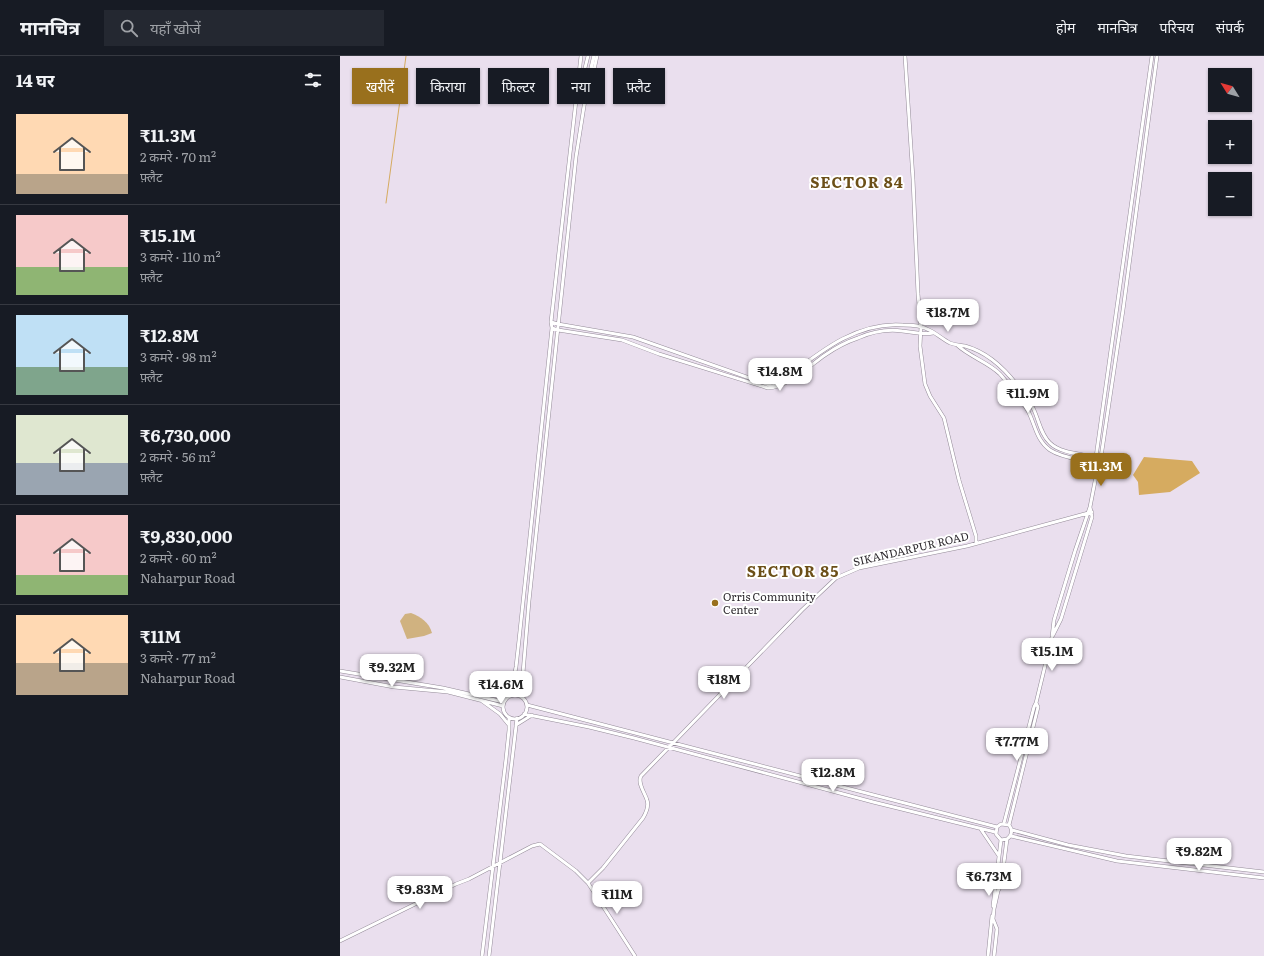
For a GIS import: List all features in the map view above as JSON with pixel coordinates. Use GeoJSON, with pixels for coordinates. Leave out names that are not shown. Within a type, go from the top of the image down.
{"type":"FeatureCollection","features":[{"type":"Feature","properties":{"kind":"highway"},"geometry":{"type":"LineString","coordinates":[[591,68],[594,56]]}},
{"type":"Feature","properties":{"kind":"street"},"geometry":{"type":"LineString","coordinates":[[581,56],[551,322],[552,328],[523,601],[513,682],[510,696],[504,704],[505,713],[509,717],[517,718],[524,714],[589,727],[995,832]]}},
{"type":"Feature","properties":{"kind":"street"},"geometry":{"type":"LineString","coordinates":[[586,68],[588,56]]}},
{"type":"Feature","properties":{"kind":"street"},"geometry":{"type":"LineString","coordinates":[[594,68],[597,56]]}},
{"type":"Feature","properties":{"kind":"street"},"geometry":{"type":"LineString","coordinates":[[905,56],[921,327],[920,346],[925,384],[930,396],[944,418],[959,480],[976,536],[976,543]]}},
{"type":"Feature","properties":{"kind":"street"},"geometry":{"type":"LineString","coordinates":[[1094,463],[1152,56]]}},
{"type":"Feature","properties":{"kind":"street"},"geometry":{"type":"LineString","coordinates":[[1004,823],[1009,825],[1012,830],[1011,836],[1006,840],[1001,840],[997,837],[995,832],[997,827],[1004,823],[1036,703],[1052,637],[1054,620],[1090,507],[1098,466],[1103,460],[1101,457],[1123,310],[1157,56]]}},
{"type":"Feature","properties":{"kind":"street"},"geometry":{"type":"LineString","coordinates":[[521,697],[529,601],[558,324],[576,157],[584,104]]}},
{"type":"Feature","properties":{"kind":"street"},"geometry":{"type":"LineString","coordinates":[[551,322],[632,337],[772,386],[778,384],[832,344],[851,334],[878,325],[896,324],[921,327],[928,329],[957,345],[962,350],[992,367],[1024,403],[1034,422],[1040,440],[1047,447],[1056,453],[1094,463],[1098,466]]}},
{"type":"Feature","properties":{"kind":"street"},"geometry":{"type":"LineString","coordinates":[[552,328],[622,340],[659,354],[768,388],[780,386],[798,376],[835,349],[859,337],[888,330],[926,334],[933,333]]}},
{"type":"Feature","properties":{"kind":"street"},"geometry":{"type":"LineString","coordinates":[[957,345],[982,353],[999,365],[1009,375],[1030,403],[1042,431],[1050,443],[1059,449],[1101,457]]}},
{"type":"Feature","properties":{"kind":"street"},"geometry":{"type":"LineString","coordinates":[[1052,637],[1061,619],[1092,517],[1090,507]]}},
{"type":"Feature","properties":{"kind":"street"},"geometry":{"type":"LineString","coordinates":[[532,508],[539,508]]}},
{"type":"Feature","properties":{"kind":"street","name":"SIKANDARPUR ROAD"},"geometry":{"type":"LineString","coordinates":[[588,883],[603,868],[643,818],[647,810],[648,801],[640,779],[645,771],[674,743],[680,734],[802,610],[836,578],[859,568],[976,543],[1092,512]]}},
{"type":"Feature","properties":{"kind":"street"},"geometry":{"type":"LineString","coordinates":[[340,671],[442,688],[504,704]]}},
{"type":"Feature","properties":{"kind":"street"},"geometry":{"type":"LineString","coordinates":[[340,677],[394,687],[448,692],[479,698],[500,714],[509,725]]}},
{"type":"Feature","properties":{"kind":"street"},"geometry":{"type":"LineString","coordinates":[[479,698],[503,689],[513,682]]}},
{"type":"Feature","properties":{"kind":"street"},"geometry":{"type":"LineString","coordinates":[[510,696],[516,695],[521,697],[527,705],[997,827]]}},
{"type":"Feature","properties":{"kind":"street"},"geometry":{"type":"LineString","coordinates":[[1009,825],[1038,707],[1036,703]]}},
{"type":"Feature","properties":{"kind":"street"},"geometry":{"type":"LineString","coordinates":[[524,714],[527,705]]}},
{"type":"Feature","properties":{"kind":"street"},"geometry":{"type":"LineString","coordinates":[[516,725],[532,715]]}},
{"type":"Feature","properties":{"kind":"street"},"geometry":{"type":"LineString","coordinates":[[482,956],[509,717]]}},
{"type":"Feature","properties":{"kind":"street"},"geometry":{"type":"LineString","coordinates":[[488,956],[517,718]]}},
{"type":"Feature","properties":{"kind":"street"},"geometry":{"type":"LineString","coordinates":[[919,813],[920,806]]}},
{"type":"Feature","properties":{"kind":"street"},"geometry":{"type":"LineString","coordinates":[[980,828],[999,856]]}},
{"type":"Feature","properties":{"kind":"street"},"geometry":{"type":"LineString","coordinates":[[1012,830],[1068,845],[1126,856],[1264,872]]}},
{"type":"Feature","properties":{"kind":"street"},"geometry":{"type":"LineString","coordinates":[[1011,836],[1117,861],[1264,878]]}},
{"type":"Feature","properties":{"kind":"street"},"geometry":{"type":"LineString","coordinates":[[988,956],[1001,840]]}},
{"type":"Feature","properties":{"kind":"street"},"geometry":{"type":"LineString","coordinates":[[994,956],[997,929],[993,920],[994,910],[998,891],[1001,886],[1006,840]]}},
{"type":"Feature","properties":{"kind":"street"},"geometry":{"type":"LineString","coordinates":[[340,941],[456,884],[470,879],[532,846],[540,844],[576,871],[588,883],[635,956]]}},
{"type":"Feature","properties":{"kind":"shaded area"},"geometry":{"type":"Polygon","coordinates":[[[1144,457],[1192,461],[1200,473],[1170,492],[1139,495],[1138,482],[1133,475],[1144,457]]]}},
{"type":"Feature","properties":{"kind":"shaded area"},"geometry":{"type":"Polygon","coordinates":[[[411,613],[424,620],[432,633],[407,639],[400,621],[405,614],[411,613]]]}},
{"type":"Feature","properties":{"kind":"waterway"},"geometry":{"type":"LineString","coordinates":[[386,203],[406,56]]}},
{"type":"Feature","properties":{"kind":"place","name":"Orris Community Center"},"geometry":{"type":"Point","coordinates":[715,603]}},
{"type":"Feature","properties":{"kind":"district","name":"SECTOR 84"},"geometry":{"type":"Point","coordinates":[857,183]}},
{"type":"Feature","properties":{"kind":"district","name":"SECTOR 85"},"geometry":{"type":"Point","coordinates":[793,572]}}]}
